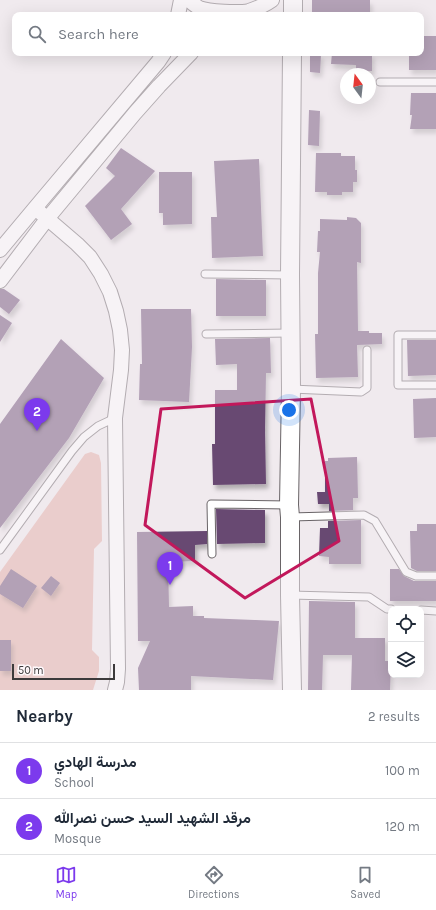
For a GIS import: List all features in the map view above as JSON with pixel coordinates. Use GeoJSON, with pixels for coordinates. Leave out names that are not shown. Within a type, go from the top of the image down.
{"type":"FeatureCollection","features":[{"type":"Feature","properties":{"kind":"street"},"geometry":{"type":"LineString","coordinates":[[179,12],[181,0]]}},
{"type":"Feature","properties":{"kind":"street"},"geometry":{"type":"LineString","coordinates":[[189,0],[200,8],[212,11],[228,12]]}},
{"type":"Feature","properties":{"kind":"street"},"geometry":{"type":"LineString","coordinates":[[246,12],[263,6],[272,0]]}},
{"type":"Feature","properties":{"kind":"street"},"geometry":{"type":"LineString","coordinates":[[293,0],[293,12]]}},
{"type":"Feature","properties":{"kind":"street"},"geometry":{"type":"LineString","coordinates":[[0,250],[162,56]]}},
{"type":"Feature","properties":{"kind":"street"},"geometry":{"type":"LineString","coordinates":[[0,281],[47,219],[135,113],[188,56]]}},
{"type":"Feature","properties":{"kind":"street"},"geometry":{"type":"LineString","coordinates":[[292,56],[290,595],[292,690]]}},
{"type":"Feature","properties":{"kind":"street"},"geometry":{"type":"LineString","coordinates":[[35,208],[90,257],[110,292],[120,330],[122,350],[121,370],[115,418],[118,669],[115,690]]}},
{"type":"Feature","properties":{"kind":"lane"},"geometry":{"type":"LineString","coordinates":[[380,82],[436,82]]}},
{"type":"Feature","properties":{"kind":"lane"},"geometry":{"type":"LineString","coordinates":[[205,274],[290,275]]}},
{"type":"Feature","properties":{"kind":"lane"},"geometry":{"type":"LineString","coordinates":[[206,334],[290,333]]}},
{"type":"Feature","properties":{"kind":"lane"},"geometry":{"type":"LineString","coordinates":[[436,335],[398,336],[398,385],[436,385]]}},
{"type":"Feature","properties":{"kind":"lane"},"geometry":{"type":"LineString","coordinates":[[291,389],[361,392],[366,388],[367,350]]}},
{"type":"Feature","properties":{"kind":"lane"},"geometry":{"type":"LineString","coordinates":[[0,550],[72,451],[84,437],[98,426],[115,418]]}},
{"type":"Feature","properties":{"kind":"lane"},"geometry":{"type":"LineString","coordinates":[[212,554],[211,504],[290,511],[364,515],[375,522],[406,572],[416,576],[436,576]]}},
{"type":"Feature","properties":{"kind":"lane"},"geometry":{"type":"LineString","coordinates":[[290,595],[369,597],[388,609]]}},
{"type":"Feature","properties":{"kind":"lane"},"geometry":{"type":"LineString","coordinates":[[424,610],[436,611]]}},
{"type":"Feature","properties":{"kind":"highlighted area"},"geometry":{"type":"Polygon","coordinates":[[[311,399],[339,541],[245,598],[145,525],[161,409],[311,399]]]}},
{"type":"Feature","properties":{"kind":"shaded area"},"geometry":{"type":"Polygon","coordinates":[[[91,452],[99,455],[101,463],[102,541],[94,549],[92,650],[99,657],[99,671],[93,690],[0,690],[0,572],[85,454],[91,452]]]}},
{"type":"Feature","properties":{"kind":"building"},"geometry":{"type":"Polygon","coordinates":[[[312,0],[370,0],[370,12],[312,12],[312,0]]]}},
{"type":"Feature","properties":{"kind":"building"},"geometry":{"type":"Polygon","coordinates":[[[424,36],[436,36],[436,70],[409,70],[409,56],[424,56],[424,36]]]}},
{"type":"Feature","properties":{"kind":"building"},"geometry":{"type":"Polygon","coordinates":[[[310,56],[321,56],[320,73],[310,72],[310,56]]]}},
{"type":"Feature","properties":{"kind":"building"},"geometry":{"type":"Polygon","coordinates":[[[332,56],[372,56],[372,68],[356,68],[356,65],[331,64],[332,56]]]}},
{"type":"Feature","properties":{"kind":"building"},"geometry":{"type":"Polygon","coordinates":[[[411,93],[436,93],[436,129],[410,129],[412,115],[410,115],[411,93]]]}},
{"type":"Feature","properties":{"kind":"building"},"geometry":{"type":"Polygon","coordinates":[[[309,110],[320,111],[319,146],[308,145],[309,110]]]}},
{"type":"Feature","properties":{"kind":"building"},"geometry":{"type":"Polygon","coordinates":[[[121,148],[155,171],[121,209],[132,224],[111,240],[85,206],[115,176],[106,168],[121,148]]]}},
{"type":"Feature","properties":{"kind":"building"},"geometry":{"type":"Polygon","coordinates":[[[316,153],[341,153],[341,156],[355,156],[357,182],[353,182],[353,192],[342,192],[342,195],[327,195],[327,192],[315,192],[316,153]]]}},
{"type":"Feature","properties":{"kind":"building"},"geometry":{"type":"Polygon","coordinates":[[[259,159],[263,256],[212,258],[211,217],[217,217],[214,161],[259,159]]]}},
{"type":"Feature","properties":{"kind":"building"},"geometry":{"type":"Polygon","coordinates":[[[159,172],[192,172],[192,224],[163,225],[163,213],[159,213],[159,172]]]}},
{"type":"Feature","properties":{"kind":"building"},"geometry":{"type":"Polygon","coordinates":[[[347,217],[356,218],[361,223],[361,263],[357,262],[358,331],[382,333],[382,344],[357,345],[358,377],[316,378],[315,334],[318,334],[318,273],[320,252],[317,252],[320,219],[347,220],[347,217]]]}},
{"type":"Feature","properties":{"kind":"building"},"geometry":{"type":"Polygon","coordinates":[[[216,279],[266,280],[266,316],[216,316],[216,279]]]}},
{"type":"Feature","properties":{"kind":"building"},"geometry":{"type":"Polygon","coordinates":[[[0,289],[4,289],[20,300],[9,314],[0,307],[0,289]]]}},
{"type":"Feature","properties":{"kind":"building"},"geometry":{"type":"Polygon","coordinates":[[[141,309],[191,309],[192,347],[189,402],[139,400],[140,364],[142,364],[141,309]]]}},
{"type":"Feature","properties":{"kind":"building"},"geometry":{"type":"Polygon","coordinates":[[[0,315],[12,323],[0,342],[0,315]]]}},
{"type":"Feature","properties":{"kind":"building"},"geometry":{"type":"Polygon","coordinates":[[[270,338],[271,373],[266,373],[266,484],[213,485],[212,444],[215,444],[215,390],[237,390],[237,364],[216,365],[215,339],[270,338]]]}},
{"type":"Feature","properties":{"kind":"building"},"geometry":{"type":"Polygon","coordinates":[[[61,339],[104,378],[69,438],[0,528],[0,424],[61,339]]]}},
{"type":"Feature","properties":{"kind":"building"},"geometry":{"type":"Polygon","coordinates":[[[407,340],[436,340],[436,375],[408,376],[407,340]]]}},
{"type":"Feature","properties":{"kind":"building"},"geometry":{"type":"Polygon","coordinates":[[[436,398],[436,437],[414,438],[413,399],[436,398]]]}},
{"type":"Feature","properties":{"kind":"building"},"geometry":{"type":"Polygon","coordinates":[[[357,457],[358,498],[353,498],[353,510],[329,511],[329,504],[318,504],[317,492],[325,492],[325,461],[328,461],[328,458],[357,457]]]}},
{"type":"Feature","properties":{"kind":"building"},"geometry":{"type":"Polygon","coordinates":[[[216,509],[265,510],[265,543],[217,544],[216,509]]]}},
{"type":"Feature","properties":{"kind":"building"},"geometry":{"type":"Polygon","coordinates":[[[361,520],[361,564],[329,564],[329,557],[319,556],[320,528],[328,528],[328,521],[361,520]]]}},
{"type":"Feature","properties":{"kind":"building"},"geometry":{"type":"Polygon","coordinates":[[[417,524],[436,524],[436,571],[417,571],[411,568],[410,531],[417,531],[417,524]]]}},
{"type":"Feature","properties":{"kind":"building"},"geometry":{"type":"Polygon","coordinates":[[[207,531],[207,544],[195,545],[195,561],[168,562],[169,607],[193,606],[193,616],[204,616],[204,618],[279,621],[273,680],[191,676],[191,690],[139,690],[138,668],[150,641],[138,641],[137,532],[207,531]]]}},
{"type":"Feature","properties":{"kind":"building"},"geometry":{"type":"Polygon","coordinates":[[[11,569],[37,586],[23,608],[0,594],[0,586],[11,569]]]}},
{"type":"Feature","properties":{"kind":"building"},"geometry":{"type":"Polygon","coordinates":[[[390,569],[399,569],[404,576],[414,581],[436,581],[436,601],[390,601],[390,569]]]}},
{"type":"Feature","properties":{"kind":"building"},"geometry":{"type":"Polygon","coordinates":[[[51,576],[60,583],[51,596],[41,588],[51,576]]]}},
{"type":"Feature","properties":{"kind":"building"},"geometry":{"type":"Polygon","coordinates":[[[309,601],[355,602],[355,638],[385,638],[385,661],[388,661],[388,678],[390,678],[390,690],[351,690],[352,655],[323,655],[322,690],[308,690],[309,601]]]}},
{"type":"Feature","properties":{"kind":"building"},"geometry":{"type":"Polygon","coordinates":[[[0,640],[11,640],[11,671],[0,671],[0,640]]]}},
{"type":"Feature","properties":{"kind":"place","name":"مرقد الشهيد السيد حسن نصرالله"},"geometry":{"type":"Point","coordinates":[37,431]}},
{"type":"Feature","properties":{"kind":"place","name":"مدرسة الهادي"},"geometry":{"type":"Point","coordinates":[170,585]}}]}
